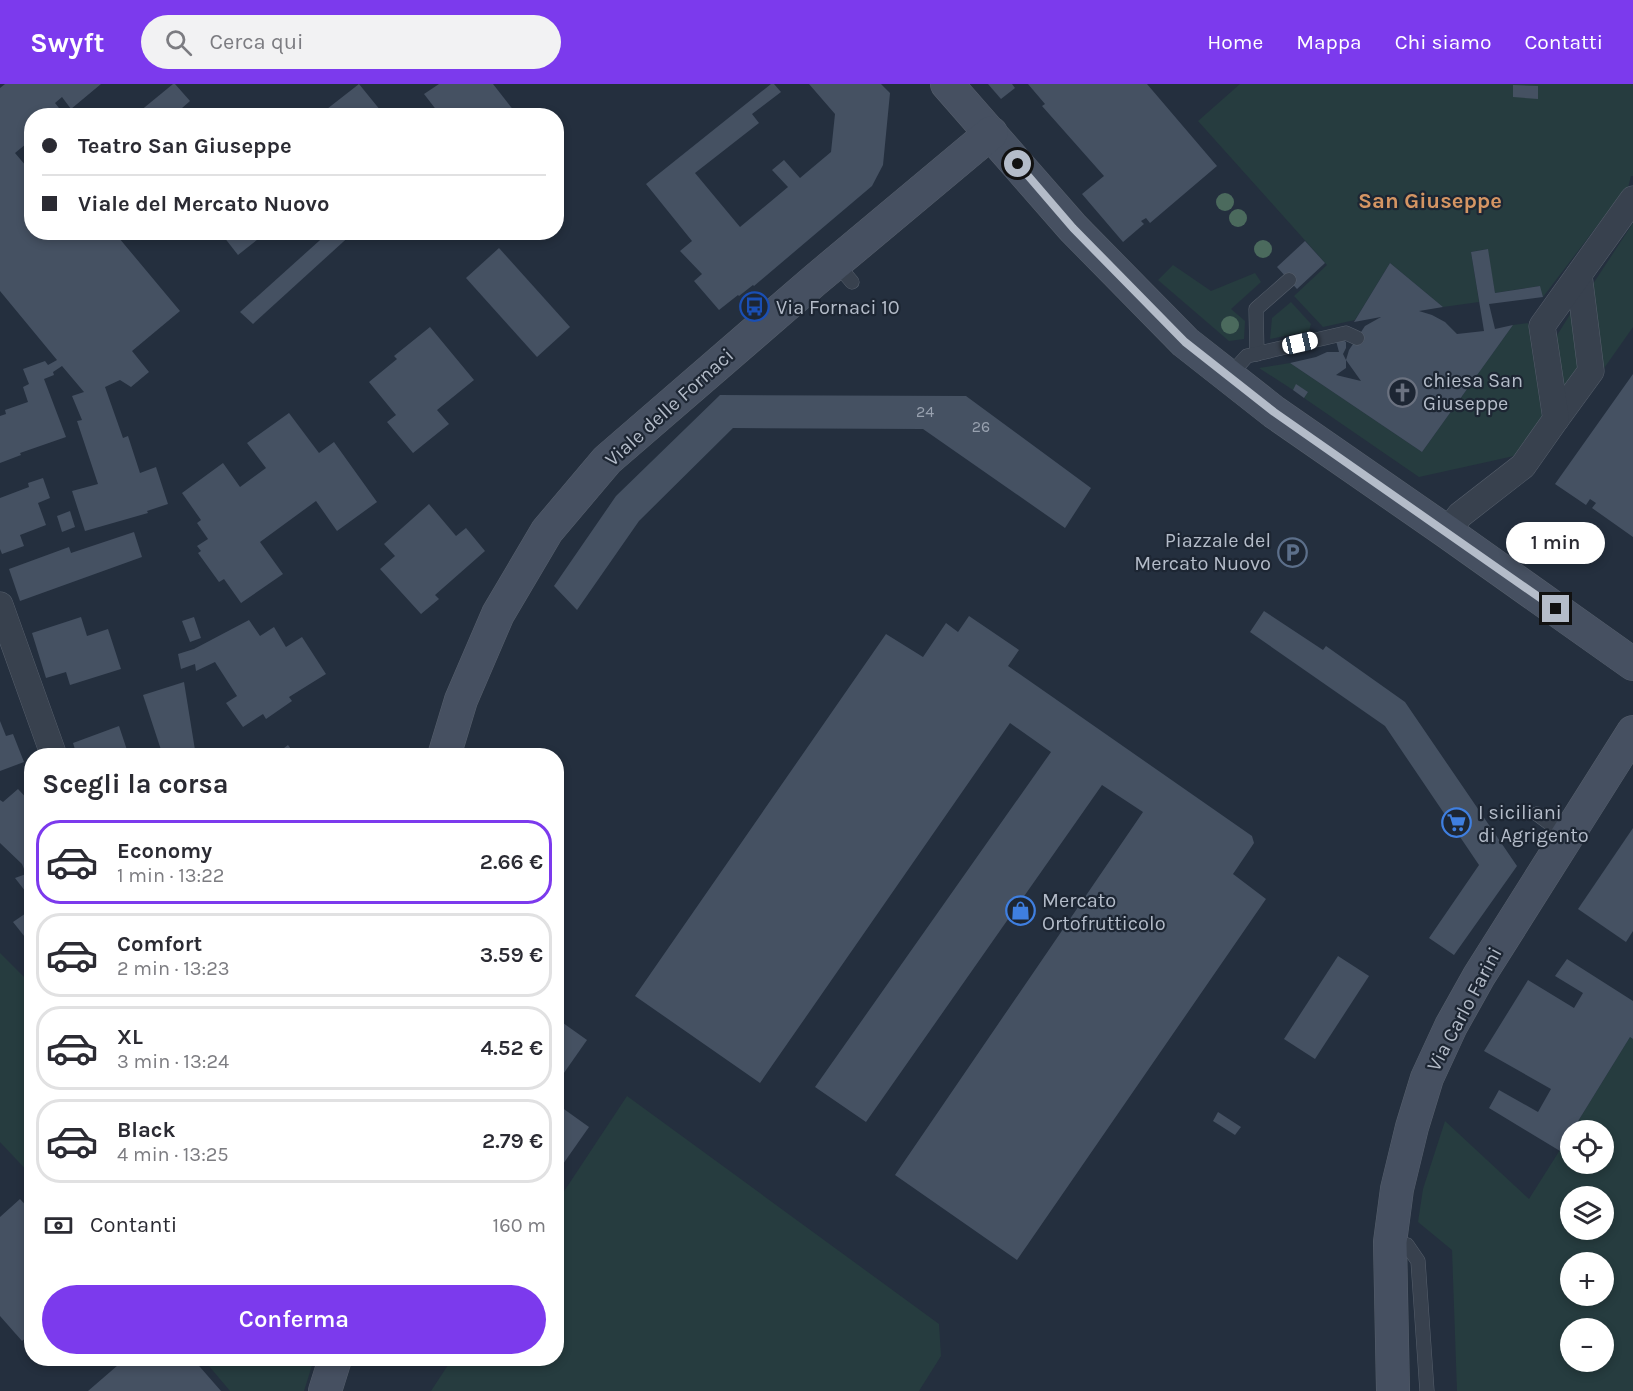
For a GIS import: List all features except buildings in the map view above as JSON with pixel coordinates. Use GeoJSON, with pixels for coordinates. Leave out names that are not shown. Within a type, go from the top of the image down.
{"type":"FeatureCollection","features":[{"type":"Feature","properties":{"kind":"street"},"geometry":{"type":"LineString","coordinates":[[947,84],[1073,228],[1152,311],[1185,342],[1274,412],[1633,664]]}},
{"type":"Feature","properties":{"kind":"street","name":"Viale delle Fornaci"},"geometry":{"type":"LineString","coordinates":[[446,748],[461,700],[498,614],[547,531],[607,460],[716,365],[844,272],[991,133]]}},
{"type":"Feature","properties":{"kind":"street"},"geometry":{"type":"LineString","coordinates":[[1556,419],[1542,326],[1633,199]]}},
{"type":"Feature","properties":{"kind":"street"},"geometry":{"type":"LineString","coordinates":[[1447,532],[1460,515],[1523,466],[1590,371],[1579,275]]}},
{"type":"Feature","properties":{"kind":"street"},"geometry":{"type":"LineString","coordinates":[[0,605],[51,748]]}},
{"type":"Feature","properties":{"kind":"street","name":"Via Carlo Farini"},"geometry":{"type":"LineString","coordinates":[[1393,1391],[1390,1242],[1397,1189],[1427,1078],[1450,1026],[1479,976],[1633,732]]}},
{"type":"Feature","properties":{"kind":"street"},"geometry":{"type":"LineString","coordinates":[[324,1391],[333,1366]]}},
{"type":"Feature","properties":{"kind":"lane"},"geometry":{"type":"LineString","coordinates":[[1257,354],[1256,309],[1289,280]]}},
{"type":"Feature","properties":{"kind":"lane"},"geometry":{"type":"LineString","coordinates":[[1228,377],[1247,356],[1346,333],[1357,338]]}},
{"type":"Feature","properties":{"kind":"lane"},"geometry":{"type":"LineString","coordinates":[[1537,814],[1568,837]]}},
{"type":"Feature","properties":{"kind":"lane"},"geometry":{"type":"LineString","coordinates":[[1390,1242],[1407,1245],[1418,1261],[1427,1391]]}},
{"type":"Feature","properties":{"kind":"green space"},"geometry":{"type":"Polygon","coordinates":[[[1240,84],[1633,84],[1633,176],[1631,176],[1626,196],[1613,205],[1543,297],[1539,286],[1495,293],[1487,249],[1471,252],[1479,302],[1443,307],[1390,263],[1355,320],[1323,327],[1294,296],[1327,265],[1198,121],[1240,84]]]}},
{"type":"Feature","properties":{"kind":"green space"},"geometry":{"type":"Polygon","coordinates":[[[1633,223],[1633,327],[1600,374],[1589,290],[1633,223]]]}},
{"type":"Feature","properties":{"kind":"green space"},"geometry":{"type":"Polygon","coordinates":[[[1173,265],[1211,291],[1255,273],[1261,282],[1231,309],[1245,321],[1244,339],[1229,341],[1158,280],[1173,265]]]}},
{"type":"Feature","properties":{"kind":"green space"},"geometry":{"type":"Polygon","coordinates":[[[1291,302],[1311,324],[1309,331],[1270,339],[1272,318],[1291,302]]]}},
{"type":"Feature","properties":{"kind":"green space"},"geometry":{"type":"Polygon","coordinates":[[[1574,308],[1584,367],[1561,397],[1551,345],[1574,308]]]}},
{"type":"Feature","properties":{"kind":"green space"},"geometry":{"type":"Polygon","coordinates":[[[1528,323],[1542,416],[1514,456],[1419,477],[1304,398],[1308,392],[1296,385],[1293,390],[1259,368],[1290,363],[1422,452],[1513,325],[1528,323]]]}},
{"type":"Feature","properties":{"kind":"green space"},"geometry":{"type":"Polygon","coordinates":[[[0,953],[24,977],[24,1168],[0,1142],[0,953]]]}},
{"type":"Feature","properties":{"kind":"green space"},"geometry":{"type":"Polygon","coordinates":[[[1630,1037],[1633,1039],[1633,1391],[1457,1391],[1452,1250],[1418,1222],[1423,1189],[1445,1121],[1529,1199],[1560,1150],[1560,1174],[1614,1174],[1614,1120],[1579,1120],[1630,1037]]]}},
{"type":"Feature","properties":{"kind":"green space"},"geometry":{"type":"Polygon","coordinates":[[[627,1096],[939,1324],[941,1356],[919,1391],[431,1391],[447,1366],[564,1366],[564,1191],[627,1096]]]}},
{"type":"Feature","properties":{"kind":"green space"},"geometry":{"type":"Polygon","coordinates":[[[209,1366],[312,1366],[304,1391],[230,1391],[209,1366]]]}},
{"type":"Feature","properties":{"kind":"place","name":"Via Fornaci 10"},"geometry":{"type":"Point","coordinates":[755,307]}},
{"type":"Feature","properties":{"kind":"place","name":"chiesa San Giuseppe"},"geometry":{"type":"Point","coordinates":[1402,392]}},
{"type":"Feature","properties":{"kind":"place","name":"Piazzale del Mercato Nuovo"},"geometry":{"type":"Point","coordinates":[1292,552]}},
{"type":"Feature","properties":{"kind":"place","name":"I siciliani di Agrigento"},"geometry":{"type":"Point","coordinates":[1457,823]}},
{"type":"Feature","properties":{"kind":"place","name":"Mercato Ortofrutticolo"},"geometry":{"type":"Point","coordinates":[1021,911]}},
{"type":"Feature","properties":{"kind":"district","name":"San Giuseppe"},"geometry":{"type":"Point","coordinates":[1430,200]}},
{"type":"Feature","properties":{"kind":"route"},"geometry":{"type":"LineString","coordinates":[[1018,164],[1073,228],[1152,311],[1185,342],[1274,412],[1556,609]]}}]}
